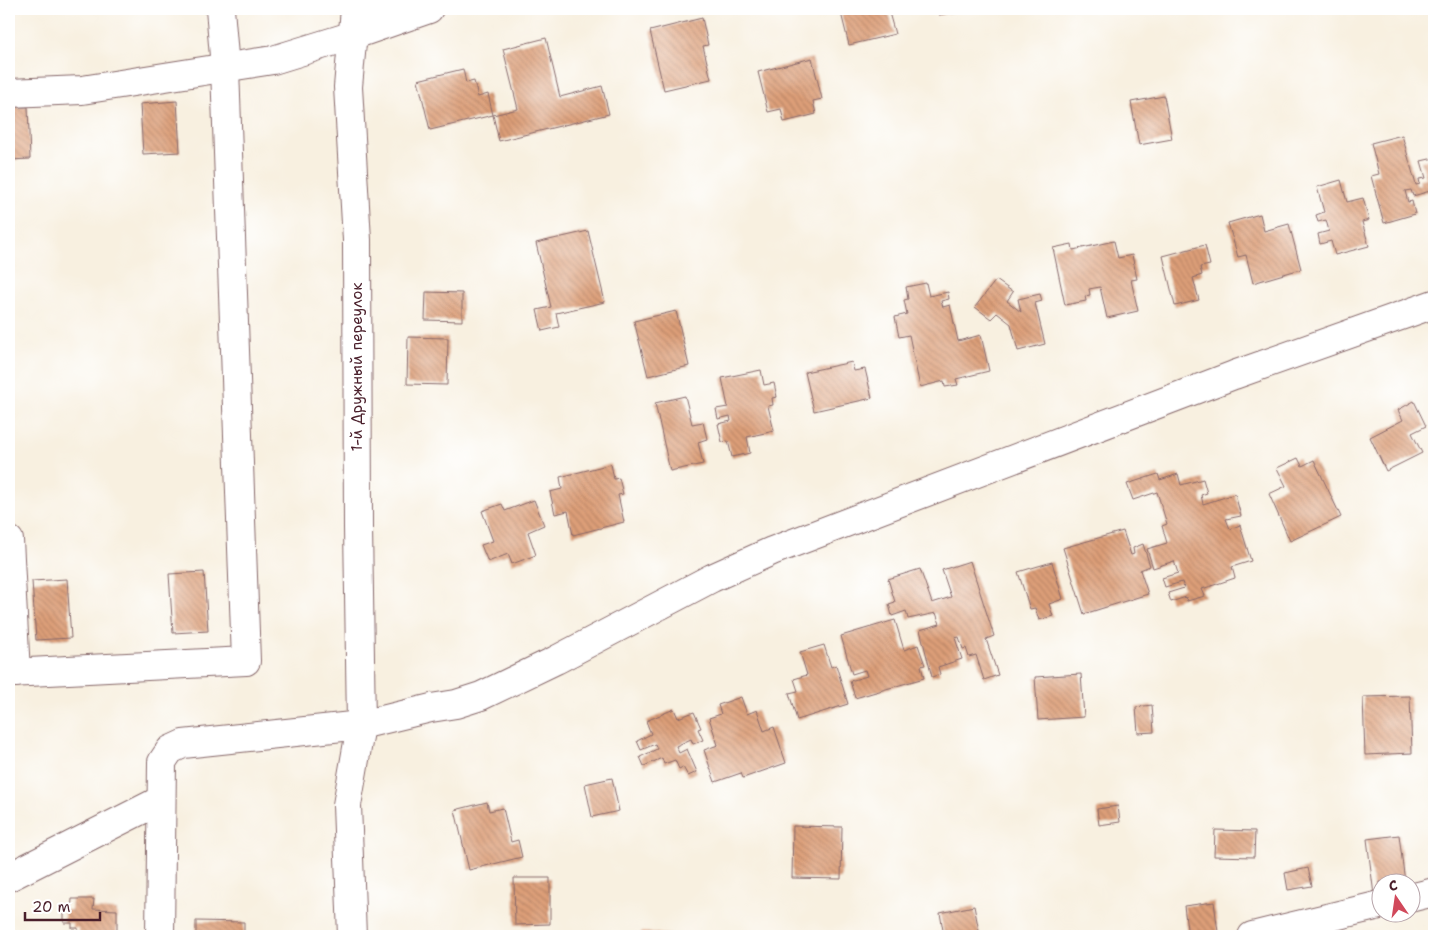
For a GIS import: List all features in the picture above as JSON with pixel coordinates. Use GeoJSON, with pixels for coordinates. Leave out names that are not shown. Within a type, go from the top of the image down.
{"type":"FeatureCollection","features":[{"type":"Feature","properties":{"kind":"street"},"geometry":{"type":"LineString","coordinates":[[9,540],[13,673],[246,661],[225,68],[220,9]]}},
{"type":"Feature","properties":{"kind":"street"},"geometry":{"type":"LineString","coordinates":[[9,93],[82,90],[273,60],[354,22],[429,9]]}},
{"type":"Feature","properties":{"kind":"street","name":"1-й Дружный переулок"},"geometry":{"type":"LineString","coordinates":[[352,936],[347,806],[361,725],[357,240],[348,88],[354,22]]}},
{"type":"Feature","properties":{"kind":"street"},"geometry":{"type":"LineString","coordinates":[[160,936],[162,762],[170,750],[183,744],[361,725],[456,704],[481,696],[604,636],[712,578],[772,551],[1234,375],[1434,304]]}},
{"type":"Feature","properties":{"kind":"street"},"geometry":{"type":"LineString","coordinates":[[9,877],[161,800]]}},
{"type":"Feature","properties":{"kind":"street"},"geometry":{"type":"LineString","coordinates":[[1420,896],[1434,892]]}},
{"type":"Feature","properties":{"kind":"street"},"geometry":{"type":"LineString","coordinates":[[1252,936],[1370,907]]}},
{"type":"Feature","properties":{"kind":"building"},"geometry":{"type":"Polygon","coordinates":[[[840,9],[888,9],[895,34],[849,45],[840,9]]]}},
{"type":"Feature","properties":{"kind":"building"},"geometry":{"type":"Polygon","coordinates":[[[937,9],[965,9],[965,10],[939,15],[937,9]]]}},
{"type":"Feature","properties":{"kind":"building"},"geometry":{"type":"Polygon","coordinates":[[[702,18],[708,45],[703,46],[711,79],[664,90],[650,31],[702,18]]]}},
{"type":"Feature","properties":{"kind":"building"},"geometry":{"type":"Polygon","coordinates":[[[546,38],[560,97],[602,86],[609,114],[499,141],[493,115],[518,109],[503,49],[546,38]]]}},
{"type":"Feature","properties":{"kind":"building"},"geometry":{"type":"Polygon","coordinates":[[[812,58],[822,99],[813,101],[816,114],[784,122],[781,109],[768,112],[758,72],[812,58]]]}},
{"type":"Feature","properties":{"kind":"building"},"geometry":{"type":"Polygon","coordinates":[[[463,69],[466,83],[474,81],[478,97],[488,94],[493,115],[430,130],[418,80],[463,69]]]}},
{"type":"Feature","properties":{"kind":"building"},"geometry":{"type":"Polygon","coordinates":[[[1164,96],[1172,139],[1139,145],[1131,102],[1164,96]]]}},
{"type":"Feature","properties":{"kind":"building"},"geometry":{"type":"Polygon","coordinates":[[[177,101],[180,152],[143,154],[140,104],[177,101]]]}},
{"type":"Feature","properties":{"kind":"building"},"geometry":{"type":"Polygon","coordinates":[[[9,107],[28,107],[30,159],[9,160],[9,107]]]}},
{"type":"Feature","properties":{"kind":"building"},"geometry":{"type":"Polygon","coordinates":[[[1402,135],[1416,185],[1420,184],[1419,179],[1426,178],[1421,161],[1434,158],[1434,198],[1432,199],[1430,191],[1413,196],[1411,190],[1405,191],[1408,202],[1412,201],[1415,214],[1384,223],[1371,176],[1379,174],[1371,143],[1402,135]]]}},
{"type":"Feature","properties":{"kind":"building"},"geometry":{"type":"Polygon","coordinates":[[[1341,180],[1347,202],[1363,198],[1369,220],[1362,222],[1369,246],[1335,255],[1331,241],[1320,244],[1318,234],[1329,231],[1326,220],[1318,222],[1316,215],[1324,212],[1317,187],[1341,180]]]}},
{"type":"Feature","properties":{"kind":"building"},"geometry":{"type":"Polygon","coordinates":[[[1260,214],[1264,231],[1289,224],[1301,269],[1253,283],[1246,255],[1238,257],[1228,223],[1260,214]]]}},
{"type":"Feature","properties":{"kind":"building"},"geometry":{"type":"Polygon","coordinates":[[[588,231],[605,302],[556,313],[559,327],[542,331],[537,310],[551,307],[536,243],[588,231]]]}},
{"type":"Feature","properties":{"kind":"building"},"geometry":{"type":"Polygon","coordinates":[[[1114,241],[1118,258],[1132,255],[1137,279],[1131,280],[1138,311],[1107,318],[1100,287],[1089,289],[1090,295],[1085,296],[1086,301],[1065,305],[1053,248],[1072,244],[1073,250],[1114,241]]]}},
{"type":"Feature","properties":{"kind":"building"},"geometry":{"type":"Polygon","coordinates":[[[1205,245],[1210,265],[1200,267],[1202,275],[1193,278],[1199,300],[1175,306],[1163,256],[1205,245]]]}},
{"type":"Feature","properties":{"kind":"building"},"geometry":{"type":"Polygon","coordinates":[[[996,280],[1013,292],[1007,301],[1021,312],[1018,299],[1040,294],[1042,301],[1035,303],[1045,344],[1018,351],[1011,324],[997,313],[991,319],[975,307],[996,280]]]}},
{"type":"Feature","properties":{"kind":"building"},"geometry":{"type":"Polygon","coordinates":[[[926,283],[929,296],[948,292],[949,299],[941,301],[943,307],[950,305],[958,341],[981,335],[989,371],[956,379],[958,385],[945,387],[944,381],[920,387],[909,335],[899,337],[895,317],[907,314],[904,300],[908,299],[906,287],[926,283]]]}},
{"type":"Feature","properties":{"kind":"building"},"geometry":{"type":"Polygon","coordinates":[[[426,292],[462,293],[462,321],[425,320],[426,292]]]}},
{"type":"Feature","properties":{"kind":"building"},"geometry":{"type":"Polygon","coordinates":[[[676,311],[689,366],[648,376],[634,321],[676,311]]]}},
{"type":"Feature","properties":{"kind":"building"},"geometry":{"type":"Polygon","coordinates":[[[408,337],[448,338],[447,385],[407,384],[408,337]]]}},
{"type":"Feature","properties":{"kind":"building"},"geometry":{"type":"Polygon","coordinates":[[[852,362],[854,371],[865,369],[872,398],[814,411],[805,372],[852,362]]]}},
{"type":"Feature","properties":{"kind":"building"},"geometry":{"type":"Polygon","coordinates":[[[761,370],[764,385],[774,383],[777,397],[772,398],[773,405],[768,406],[774,431],[747,437],[750,453],[732,457],[728,441],[722,442],[718,424],[731,421],[730,416],[718,419],[716,409],[728,407],[722,378],[761,370]]]}},
{"type":"Feature","properties":{"kind":"building"},"geometry":{"type":"Polygon","coordinates":[[[685,396],[692,424],[703,422],[707,439],[698,442],[703,464],[670,471],[655,403],[685,396]]]}},
{"type":"Feature","properties":{"kind":"building"},"geometry":{"type":"Polygon","coordinates":[[[1414,401],[1426,426],[1412,433],[1422,453],[1386,471],[1370,437],[1403,420],[1398,410],[1414,401]]]}},
{"type":"Feature","properties":{"kind":"building"},"geometry":{"type":"Polygon","coordinates":[[[1298,458],[1302,466],[1314,460],[1341,517],[1290,541],[1269,494],[1286,486],[1277,468],[1298,458]]]}},
{"type":"Feature","properties":{"kind":"building"},"geometry":{"type":"Polygon","coordinates":[[[611,464],[614,479],[619,478],[623,494],[618,495],[624,522],[573,535],[568,511],[555,514],[550,492],[562,489],[560,477],[611,464]]]}},
{"type":"Feature","properties":{"kind":"building"},"geometry":{"type":"Polygon","coordinates":[[[1158,474],[1160,480],[1178,474],[1181,485],[1203,479],[1207,493],[1201,495],[1203,504],[1235,494],[1241,516],[1226,519],[1230,529],[1240,525],[1251,561],[1232,567],[1235,578],[1202,589],[1205,596],[1187,601],[1186,597],[1171,602],[1168,593],[1184,588],[1182,582],[1165,587],[1162,578],[1178,573],[1174,561],[1153,568],[1147,549],[1167,543],[1162,526],[1167,524],[1157,492],[1133,500],[1127,484],[1158,474]]]}},
{"type":"Feature","properties":{"kind":"building"},"geometry":{"type":"Polygon","coordinates":[[[534,500],[544,525],[528,532],[536,555],[512,564],[508,554],[488,562],[481,545],[493,541],[482,511],[502,504],[505,511],[534,500]]]}},
{"type":"Feature","properties":{"kind":"building"},"geometry":{"type":"Polygon","coordinates":[[[1123,531],[1131,555],[1134,554],[1133,548],[1143,544],[1150,566],[1140,570],[1148,594],[1084,614],[1063,548],[1123,531]]]}},
{"type":"Feature","properties":{"kind":"building"},"geometry":{"type":"Polygon","coordinates":[[[970,561],[994,636],[986,639],[998,675],[984,680],[976,655],[969,657],[966,648],[963,649],[959,637],[955,638],[962,659],[938,667],[940,674],[932,677],[920,630],[940,624],[936,613],[908,619],[906,611],[892,616],[889,604],[895,602],[888,579],[920,569],[932,603],[951,597],[942,570],[970,561]]]}},
{"type":"Feature","properties":{"kind":"building"},"geometry":{"type":"Polygon","coordinates":[[[1052,562],[1063,599],[1049,604],[1053,616],[1039,620],[1035,608],[1030,609],[1018,572],[1052,562]]]}},
{"type":"Feature","properties":{"kind":"building"},"geometry":{"type":"Polygon","coordinates":[[[204,572],[208,631],[173,633],[169,574],[204,572]]]}},
{"type":"Feature","properties":{"kind":"building"},"geometry":{"type":"Polygon","coordinates":[[[67,579],[71,638],[36,640],[32,581],[67,579]]]}},
{"type":"Feature","properties":{"kind":"building"},"geometry":{"type":"Polygon","coordinates":[[[895,620],[904,650],[918,645],[925,665],[921,666],[924,678],[855,698],[850,681],[867,676],[865,670],[852,674],[841,636],[895,620]]]}},
{"type":"Feature","properties":{"kind":"building"},"geometry":{"type":"Polygon","coordinates":[[[824,645],[831,667],[836,665],[848,704],[797,720],[789,693],[798,691],[794,679],[807,675],[800,652],[824,645]]]}},
{"type":"Feature","properties":{"kind":"building"},"geometry":{"type":"Polygon","coordinates":[[[1081,674],[1084,717],[1038,720],[1035,677],[1081,674]]]}},
{"type":"Feature","properties":{"kind":"building"},"geometry":{"type":"Polygon","coordinates":[[[1410,696],[1412,753],[1365,755],[1363,697],[1410,696]]]}},
{"type":"Feature","properties":{"kind":"building"},"geometry":{"type":"Polygon","coordinates":[[[741,697],[747,714],[757,710],[764,731],[774,727],[786,763],[743,778],[741,773],[715,782],[704,750],[718,745],[709,718],[721,714],[718,705],[741,697]]]}},
{"type":"Feature","properties":{"kind":"building"},"geometry":{"type":"Polygon","coordinates":[[[1152,705],[1154,732],[1138,733],[1136,707],[1152,705]]]}},
{"type":"Feature","properties":{"kind":"building"},"geometry":{"type":"Polygon","coordinates":[[[674,709],[678,718],[694,712],[701,728],[698,729],[703,740],[693,744],[691,739],[676,746],[679,753],[687,749],[697,772],[688,776],[683,767],[679,769],[675,760],[664,764],[662,758],[644,766],[640,757],[657,749],[655,744],[641,750],[637,741],[651,734],[646,721],[674,709]]]}},
{"type":"Feature","properties":{"kind":"building"},"geometry":{"type":"Polygon","coordinates":[[[612,778],[619,811],[592,817],[585,784],[612,778]]]}},
{"type":"Feature","properties":{"kind":"building"},"geometry":{"type":"Polygon","coordinates":[[[487,802],[489,811],[503,808],[511,842],[518,840],[522,857],[469,870],[455,810],[487,802]]]}},
{"type":"Feature","properties":{"kind":"building"},"geometry":{"type":"Polygon","coordinates":[[[1118,806],[1120,822],[1099,825],[1097,809],[1118,806]]]}},
{"type":"Feature","properties":{"kind":"building"},"geometry":{"type":"Polygon","coordinates":[[[793,826],[842,827],[841,879],[792,878],[793,826]]]}},
{"type":"Feature","properties":{"kind":"building"},"geometry":{"type":"Polygon","coordinates":[[[1215,830],[1255,831],[1254,857],[1214,856],[1215,830]]]}},
{"type":"Feature","properties":{"kind":"building"},"geometry":{"type":"Polygon","coordinates":[[[1399,835],[1404,872],[1371,872],[1367,839],[1399,835]]]}},
{"type":"Feature","properties":{"kind":"building"},"geometry":{"type":"Polygon","coordinates":[[[1308,868],[1312,886],[1288,890],[1285,873],[1308,868]]]}},
{"type":"Feature","properties":{"kind":"building"},"geometry":{"type":"Polygon","coordinates":[[[514,878],[550,878],[550,924],[515,925],[514,878]]]}},
{"type":"Feature","properties":{"kind":"building"},"geometry":{"type":"Polygon","coordinates":[[[72,899],[94,899],[93,909],[117,910],[117,936],[78,936],[78,928],[72,928],[72,923],[64,923],[64,910],[71,910],[72,899]]]}},
{"type":"Feature","properties":{"kind":"building"},"geometry":{"type":"Polygon","coordinates":[[[1214,902],[1218,932],[1188,936],[1184,906],[1214,902]]]}},
{"type":"Feature","properties":{"kind":"building"},"geometry":{"type":"Polygon","coordinates":[[[974,906],[980,936],[944,936],[940,913],[974,906]]]}},
{"type":"Feature","properties":{"kind":"building"},"geometry":{"type":"Polygon","coordinates":[[[196,921],[244,922],[244,936],[196,936],[196,921]]]}},
{"type":"Feature","properties":{"kind":"building"},"geometry":{"type":"Polygon","coordinates":[[[641,932],[673,935],[673,936],[640,936],[641,932]]]}}]}
